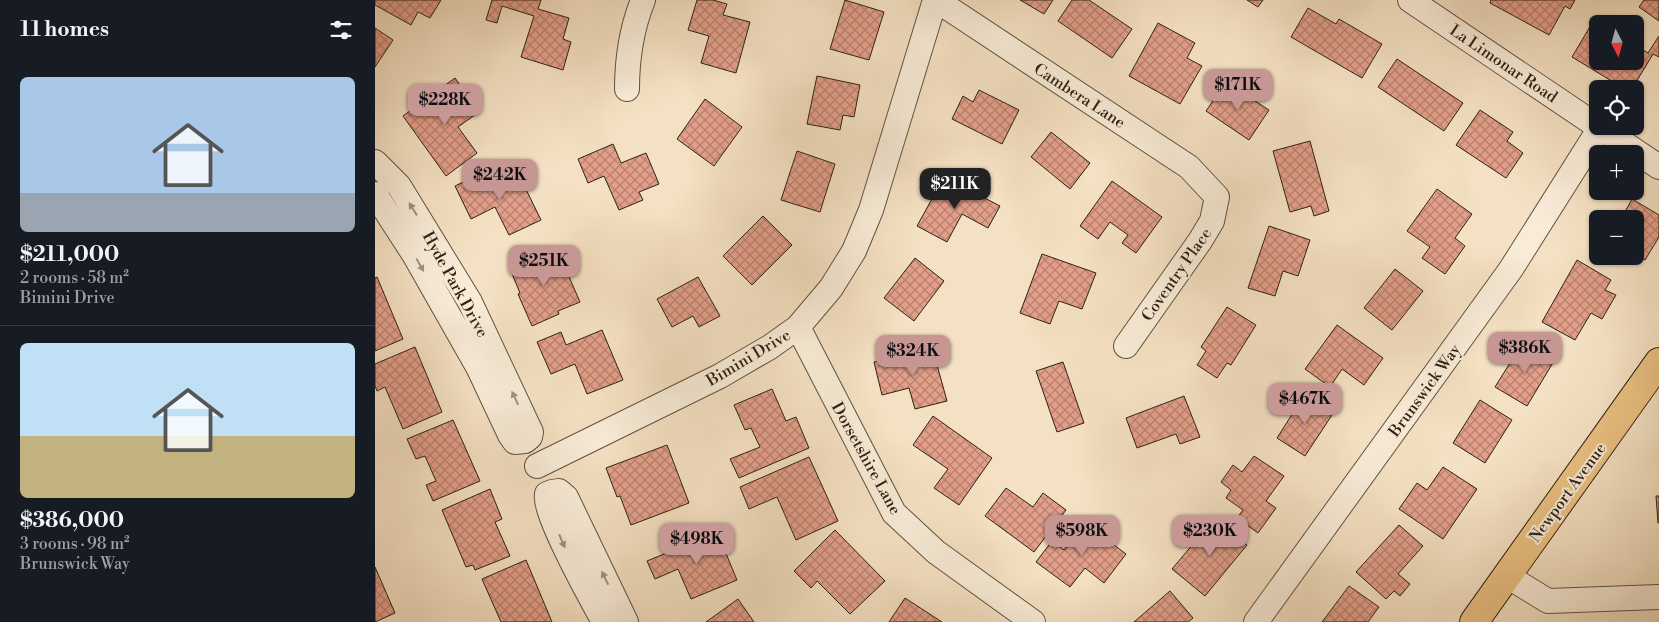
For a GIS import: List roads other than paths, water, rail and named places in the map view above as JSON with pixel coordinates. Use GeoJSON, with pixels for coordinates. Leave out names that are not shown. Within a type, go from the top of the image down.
{"type":"FeatureCollection","features":[{"type":"Feature","properties":{"kind":"main road","name":"Newport Avenue"},"geometry":{"type":"LineString","coordinates":[[1474,622],[1659,362]]}},
{"type":"Feature","properties":{"kind":"street"},"geometry":{"type":"LineString","coordinates":[[627,89],[627,57],[643,0]]}},
{"type":"Feature","properties":{"kind":"street","name":"Cambera Lane"},"geometry":{"type":"LineString","coordinates":[[936,0],[1189,167],[1217,197]]}},
{"type":"Feature","properties":{"kind":"street","name":"Bimini Drive"},"geometry":{"type":"LineString","coordinates":[[537,466],[720,376],[769,347],[798,327],[831,288],[853,251],[868,218],[936,0]]}},
{"type":"Feature","properties":{"kind":"street","name":"La Limonar Road"},"geometry":{"type":"LineString","coordinates":[[1410,0],[1589,121]]}},
{"type":"Feature","properties":{"kind":"street","name":"Brunswick Way"},"geometry":{"type":"LineString","coordinates":[[1256,622],[1511,269],[1593,135]]}},
{"type":"Feature","properties":{"kind":"street","name":"La Limonar Road"},"geometry":{"type":"LineString","coordinates":[[1610,135],[1659,167]]}},
{"type":"Feature","properties":{"kind":"street","name":"Hyde Park Drive"},"geometry":{"type":"LineString","coordinates":[[375,162],[399,186],[470,302],[531,432],[531,436],[525,441],[515,442],[510,436],[473,359],[415,256],[375,194]]}},
{"type":"Feature","properties":{"kind":"street","name":"Coventry Place"},"geometry":{"type":"LineString","coordinates":[[1126,346],[1200,241],[1212,221],[1217,197]]}},
{"type":"Feature","properties":{"kind":"street","name":"Dorsetshire Lane"},"geometry":{"type":"LineString","coordinates":[[798,327],[894,513],[936,552],[1033,622]]}},
{"type":"Feature","properties":{"kind":"street","name":"Hyde Park Drive"},"geometry":{"type":"LineString","coordinates":[[525,441],[549,493],[546,498],[546,504],[567,554],[604,622]]}},
{"type":"Feature","properties":{"kind":"street"},"geometry":{"type":"LineString","coordinates":[[549,493],[559,491],[566,497],[626,622]]}},
{"type":"Feature","properties":{"kind":"street"},"geometry":{"type":"LineString","coordinates":[[1507,576],[1548,601],[1659,597]]}}]}
